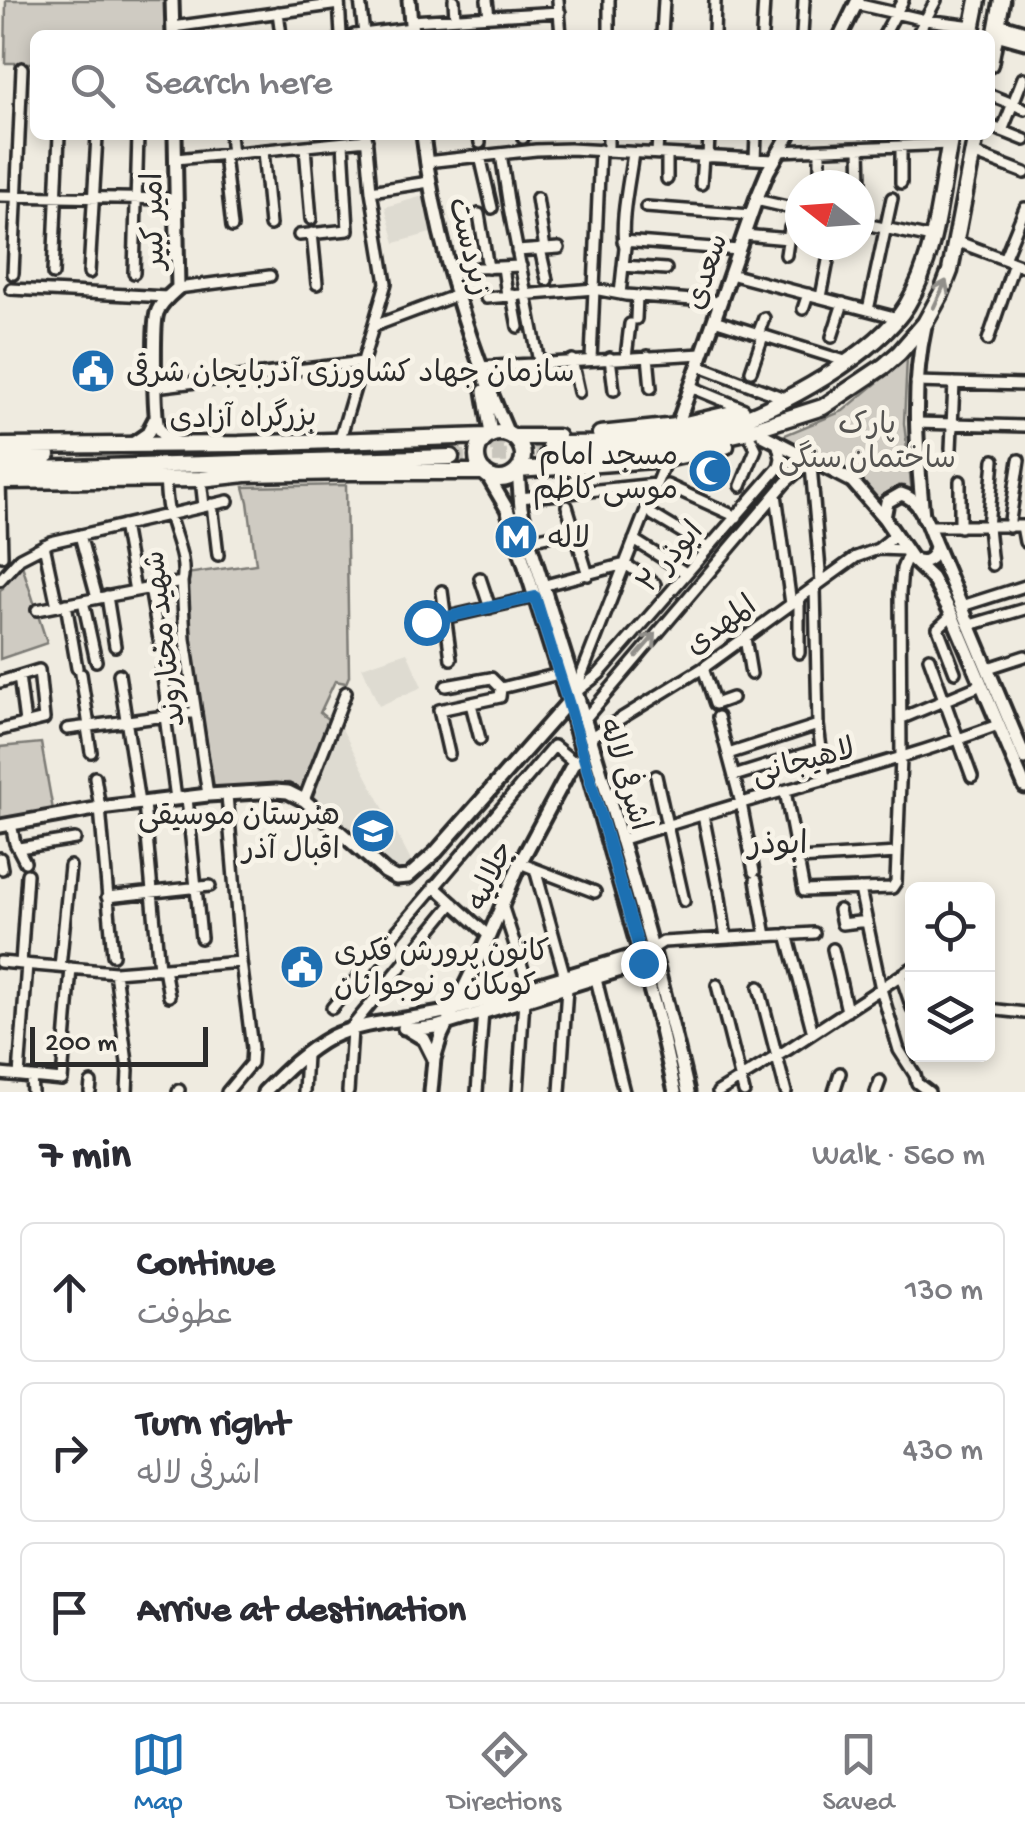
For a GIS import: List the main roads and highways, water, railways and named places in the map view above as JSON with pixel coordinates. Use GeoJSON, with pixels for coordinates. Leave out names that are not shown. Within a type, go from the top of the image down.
{"type":"FeatureCollection","features":[{"type":"Feature","properties":{"kind":"highway"},"geometry":{"type":"LineString","coordinates":[[972,30],[978,0]]}},
{"type":"Feature","properties":{"kind":"highway"},"geometry":{"type":"LineString","coordinates":[[995,52],[1004,31],[1002,0]]}},
{"type":"Feature","properties":{"kind":"highway"},"geometry":{"type":"LineString","coordinates":[[549,451],[664,439],[725,425],[828,375],[866,350],[907,306],[923,272],[951,140]]}},
{"type":"Feature","properties":{"kind":"highway"},"geometry":{"type":"LineString","coordinates":[[782,399],[677,426],[549,451],[506,478],[486,474],[478,462],[478,448],[489,435],[511,436],[549,451],[666,459],[706,452],[764,439],[858,385],[894,357],[925,323],[941,294],[950,271],[975,140]]}},
{"type":"Feature","properties":{"kind":"highway"},"geometry":{"type":"LineString","coordinates":[[549,451],[636,452],[671,448],[741,433],[822,407]]}},
{"type":"Feature","properties":{"kind":"highway","name":"بزرگراه آزادی"},"geometry":{"type":"LineString","coordinates":[[0,481],[206,478],[451,454],[489,435]]}},
{"type":"Feature","properties":{"kind":"highway"},"geometry":{"type":"LineString","coordinates":[[511,436],[522,449],[518,470]]}},
{"type":"Feature","properties":{"kind":"highway","name":"بزرگراه آزادی"},"geometry":{"type":"LineString","coordinates":[[0,470],[339,442],[451,454],[486,474]]}},
{"type":"Feature","properties":{"kind":"highway","name":"بزرگراه آزادی"},"geometry":{"type":"LineString","coordinates":[[0,446],[208,445],[230,454]]}},
{"type":"Feature","properties":{"kind":"highway"},"geometry":{"type":"LineString","coordinates":[[206,478],[230,454],[246,474]]}},
{"type":"Feature","properties":{"kind":"highway","name":"بزرگراه آزادی"},"geometry":{"type":"LineString","coordinates":[[0,456],[451,454]]}},
{"type":"Feature","properties":{"kind":"main road"},"geometry":{"type":"LineString","coordinates":[[172,0],[173,30]]}},
{"type":"Feature","properties":{"kind":"main road"},"geometry":{"type":"LineString","coordinates":[[409,0],[412,28]]}},
{"type":"Feature","properties":{"kind":"main road"},"geometry":{"type":"LineString","coordinates":[[843,30],[857,2]]}},
{"type":"Feature","properties":{"kind":"main road"},"geometry":{"type":"LineString","coordinates":[[1004,31],[1025,32]]}},
{"type":"Feature","properties":{"kind":"main road"},"geometry":{"type":"LineString","coordinates":[[1004,31],[1025,42]]}},
{"type":"Feature","properties":{"kind":"main road","name":"امیر کبیر"},"geometry":{"type":"LineString","coordinates":[[156,417],[156,314],[178,288],[175,140]]}},
{"type":"Feature","properties":{"kind":"main road","name":"زبردست"},"geometry":{"type":"LineString","coordinates":[[424,140],[428,182],[457,295],[479,367],[511,436]]}},
{"type":"Feature","properties":{"kind":"main road","name":"سعدی"},"geometry":{"type":"LineString","coordinates":[[677,426],[756,200],[785,140]]}},
{"type":"Feature","properties":{"kind":"main road"},"geometry":{"type":"LineString","coordinates":[[910,496],[914,490],[910,424],[913,382],[925,323]]}},
{"type":"Feature","properties":{"kind":"main road"},"geometry":{"type":"LineString","coordinates":[[894,357],[908,351],[910,355],[925,521]]}},
{"type":"Feature","properties":{"kind":"main road","name":"زبردست"},"geometry":{"type":"LineString","coordinates":[[479,367],[489,435]]}},
{"type":"Feature","properties":{"kind":"main road"},"geometry":{"type":"LineString","coordinates":[[156,417],[165,438],[181,445]]}},
{"type":"Feature","properties":{"kind":"main road"},"geometry":{"type":"LineString","coordinates":[[131,445],[146,434],[156,417]]}},
{"type":"Feature","properties":{"kind":"main road"},"geometry":{"type":"LineString","coordinates":[[764,439],[852,481],[908,554],[932,578],[952,615],[1025,787]]}},
{"type":"Feature","properties":{"kind":"main road","name":"اشرفی لاله"},"geometry":{"type":"LineString","coordinates":[[518,470],[530,540],[573,695],[579,760],[671,1018],[688,1092]]}},
{"type":"Feature","properties":{"kind":"main road","name":"اشرفی لاله"},"geometry":{"type":"LineString","coordinates":[[486,474],[507,509],[560,674],[584,720],[620,840],[675,1092]]}},
{"type":"Feature","properties":{"kind":"main road"},"geometry":{"type":"LineString","coordinates":[[884,518],[884,507],[891,498],[901,494],[916,502],[1024,753]]}},
{"type":"Feature","properties":{"kind":"main road"},"geometry":{"type":"LineString","coordinates":[[908,554],[918,562],[927,561],[936,546]]}},
{"type":"Feature","properties":{"kind":"main road"},"geometry":{"type":"LineString","coordinates":[[5,825],[181,798],[288,792],[304,800],[385,872],[396,878],[408,877],[436,852],[573,695]]}},
{"type":"Feature","properties":{"kind":"main road","name":"جلالیه"},"geometry":{"type":"LineString","coordinates":[[431,1092],[441,1036],[520,862],[579,760]]}},
{"type":"Feature","properties":{"kind":"main road"},"geometry":{"type":"LineString","coordinates":[[566,982],[596,979],[647,956]]}},
{"type":"Feature","properties":{"kind":"main road"},"geometry":{"type":"LineString","coordinates":[[375,1025],[419,1030],[450,1016],[647,956]]}},
{"type":"Feature","properties":{"kind":"main road"},"geometry":{"type":"LineString","coordinates":[[467,982],[466,991],[484,1007]]}},
{"type":"Feature","properties":{"kind":"main road"},"geometry":{"type":"LineString","coordinates":[[264,1092],[291,1065],[332,1037],[375,1025],[450,1016]]}},
{"type":"Feature","properties":{"kind":"main road"},"geometry":{"type":"LineString","coordinates":[[404,1028],[424,1039],[434,1059]]}},
{"type":"Feature","properties":{"kind":"tunnel"},"geometry":{"type":"LineString","coordinates":[[448,446],[550,444]]}},
{"type":"Feature","properties":{"kind":"tunnel"},"geometry":{"type":"LineString","coordinates":[[451,457],[547,455]]}},
{"type":"Feature","properties":{"kind":"place","name":"سازمان جهاد کشاورزی آذربایجان شرقی"},"geometry":{"type":"Point","coordinates":[93,371]}},
{"type":"Feature","properties":{"kind":"place","name":"مسجد امام موسی کاظم"},"geometry":{"type":"Point","coordinates":[710,471]}},
{"type":"Feature","properties":{"kind":"place","name":"لاله"},"geometry":{"type":"Point","coordinates":[516,537]}},
{"type":"Feature","properties":{"kind":"place","name":"هنرستان موسیقی اقبال آذر"},"geometry":{"type":"Point","coordinates":[373,831]}},
{"type":"Feature","properties":{"kind":"place","name":"کانون پرورش فکرى کوىکان و نوجوانان"},"geometry":{"type":"Point","coordinates":[302,967]}},
{"type":"Feature","properties":{"kind":"district","name":"ابوذر"},"geometry":{"type":"Point","coordinates":[778,842]}},
{"type":"Feature","properties":{"kind":"park label","name":"پارک ساختمان سنگی"},"geometry":{"type":"Point","coordinates":[867,440]}}]}
